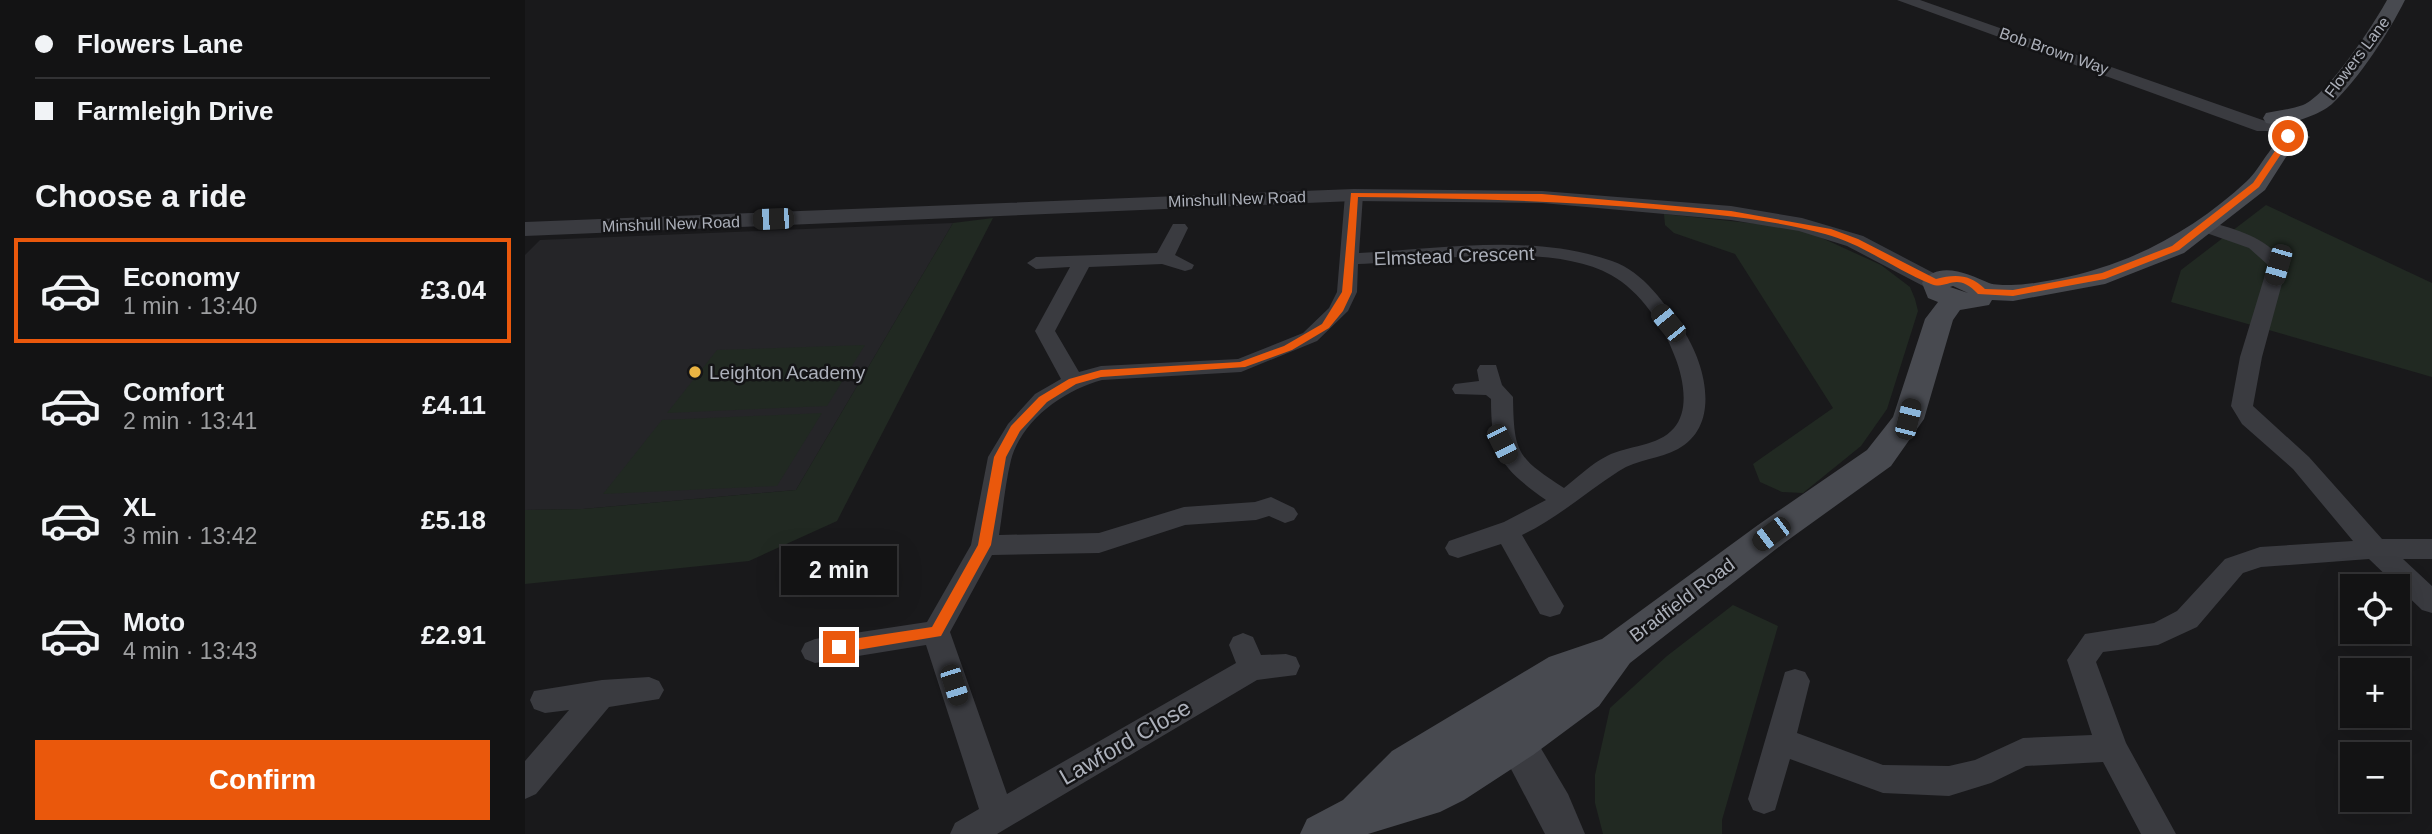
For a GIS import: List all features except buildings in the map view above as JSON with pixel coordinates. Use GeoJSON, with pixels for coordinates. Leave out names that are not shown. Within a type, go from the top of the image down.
{"type":"FeatureCollection","features":[{"type":"Feature","properties":{"kind":"main road","name":"Flowers Lane"},"geometry":{"type":"LineString","coordinates":[[1957,292],[2013,293],[2105,276],[2175,248],[2256,185],[2278,153],[2334,91],[2383,24],[2396,0]]}},
{"type":"Feature","properties":{"kind":"main road","name":"Flowers Lane"},"geometry":{"type":"LineString","coordinates":[[2268,123],[2305,124]]}},
{"type":"Feature","properties":{"kind":"main road"},"geometry":{"type":"LineString","coordinates":[[2278,153],[2268,123],[2305,124]]}},
{"type":"Feature","properties":{"kind":"main road","name":"Bradfield Road"},"geometry":{"type":"LineString","coordinates":[[1340,825],[1424,797],[1508,726],[1585,694],[1616,651],[1771,534],[1879,458],[1908,419],[1939,320],[1957,292]]}},
{"type":"Feature","properties":{"kind":"street","name":"Bob Brown Way"},"geometry":{"type":"LineString","coordinates":[[1905,0],[2268,123]]}},
{"type":"Feature","properties":{"kind":"street"},"geometry":{"type":"LineString","coordinates":[[997,816],[936,632],[984,545],[1000,457],[1016,429],[1043,399],[1073,381],[1118,371],[1241,365],[1310,337],[1338,311],[1347,292],[1352,259],[1354,195]]}},
{"type":"Feature","properties":{"kind":"street","name":"Minshull New Road"},"geometry":{"type":"LineString","coordinates":[[525,229],[1354,195],[1542,197],[1731,213],[1828,231],[1855,241],[1957,292]]}},
{"type":"Feature","properties":{"kind":"street"},"geometry":{"type":"LineString","coordinates":[[2204,226],[2260,246],[2273,256],[2278,265],[2251,357],[2242,406],[2249,419],[2301,463],[2375,549],[2432,602]]}},
{"type":"Feature","properties":{"kind":"street"},"geometry":{"type":"LineString","coordinates":[[1164,258],[1179,228]]}},
{"type":"Feature","properties":{"kind":"street","name":"Elmstead Crescent"},"geometry":{"type":"LineString","coordinates":[[1352,259],[1535,252],[1585,258],[1609,266],[1636,282],[1685,348],[1693,388],[1693,413],[1688,428],[1676,440],[1616,462],[1564,500],[1508,534],[1458,548]]}},
{"type":"Feature","properties":{"kind":"street"},"geometry":{"type":"LineString","coordinates":[[1035,263],[1164,258],[1185,265]]}},
{"type":"Feature","properties":{"kind":"street"},"geometry":{"type":"LineString","coordinates":[[1073,381],[1045,331],[1082,262]]}},
{"type":"Feature","properties":{"kind":"street"},"geometry":{"type":"LineString","coordinates":[[1463,389],[1489,379],[1502,397],[1502,444],[1512,463],[1564,500]]}},
{"type":"Feature","properties":{"kind":"street"},"geometry":{"type":"LineString","coordinates":[[984,545],[1099,543],[1184,516],[1256,511],[1275,504]]}},
{"type":"Feature","properties":{"kind":"street"},"geometry":{"type":"LineString","coordinates":[[1508,534],[1551,606]]}},
{"type":"Feature","properties":{"kind":"street"},"geometry":{"type":"LineString","coordinates":[[2159,834],[2112,748],[2081,660],[2095,642],[2158,634],[2187,620],[2234,566],[2260,557],[2375,549],[2432,549]]}},
{"type":"Feature","properties":{"kind":"street"},"geometry":{"type":"LineString","coordinates":[[815,651],[936,632]]}},
{"type":"Feature","properties":{"kind":"street","name":"Lawford Close"},"geometry":{"type":"LineString","coordinates":[[967,834],[1248,657],[1286,666]]}},
{"type":"Feature","properties":{"kind":"street"},"geometry":{"type":"LineString","coordinates":[[1764,799],[1795,681]]}},
{"type":"Feature","properties":{"kind":"street"},"geometry":{"type":"LineString","coordinates":[[545,700],[649,690]]}},
{"type":"Feature","properties":{"kind":"street"},"geometry":{"type":"LineString","coordinates":[[525,783],[602,693]]}},
{"type":"Feature","properties":{"kind":"street"},"geometry":{"type":"LineString","coordinates":[[1508,726],[1565,834]]}},
{"type":"Feature","properties":{"kind":"street"},"geometry":{"type":"LineString","coordinates":[[1780,741],[1882,779],[1949,781],[1980,773],[2023,752],[2112,748]]}},
{"type":"Feature","properties":{"kind":"shaded area"},"geometry":{"type":"Polygon","coordinates":[[[2266,205],[2432,283],[2432,377],[2171,302],[2181,270],[2266,205]]]}},
{"type":"Feature","properties":{"kind":"shaded area"},"geometry":{"type":"Polygon","coordinates":[[[1664,214],[1778,226],[1811,233],[1881,265],[1910,287],[1918,311],[1887,409],[1861,446],[1803,493],[1782,492],[1760,482],[1753,464],[1833,408],[1735,254],[1674,233],[1665,225],[1664,214]]]}},
{"type":"Feature","properties":{"kind":"shaded area"},"geometry":{"type":"Polygon","coordinates":[[[993,218],[837,521],[749,561],[525,584],[525,510],[583,509],[796,490],[953,223],[993,218]]]}},
{"type":"Feature","properties":{"kind":"shaded area","name":"Leighton Academy"},"geometry":{"type":"Polygon","coordinates":[[[953,223],[796,490],[583,509],[525,510],[525,255],[540,240],[953,223]]]}},
{"type":"Feature","properties":{"kind":"shaded area"},"geometry":{"type":"Polygon","coordinates":[[[865,345],[827,406],[667,413],[717,350],[865,345]]]}},
{"type":"Feature","properties":{"kind":"shaded area"},"geometry":{"type":"Polygon","coordinates":[[[822,413],[777,486],[603,494],[662,420],[822,413]]]}},
{"type":"Feature","properties":{"kind":"shaded area"},"geometry":{"type":"Polygon","coordinates":[[[1733,605],[1778,626],[1722,820],[1722,834],[1603,834],[1595,803],[1595,775],[1610,708],[1667,656],[1733,605]]]}},
{"type":"Feature","properties":{"kind":"place","name":"Leighton Academy"},"geometry":{"type":"Point","coordinates":[695,372]}},
{"type":"Feature","properties":{"kind":"route"},"geometry":{"type":"LineString","coordinates":[[839,647],[936,632],[984,545],[1000,457],[1016,429],[1043,399],[1073,381],[1101,373],[1241,365],[1288,348],[1325,326],[1338,311],[1347,292],[1352,259],[1354,195],[1466,194],[1542,197],[1731,213],[1828,231],[1855,241],[1935,283],[1942,278],[1953,277],[1973,283],[1982,292],[2013,293],[2105,276],[2175,248],[2256,185],[2278,153],[2299,136],[2288,136]]}}]}
